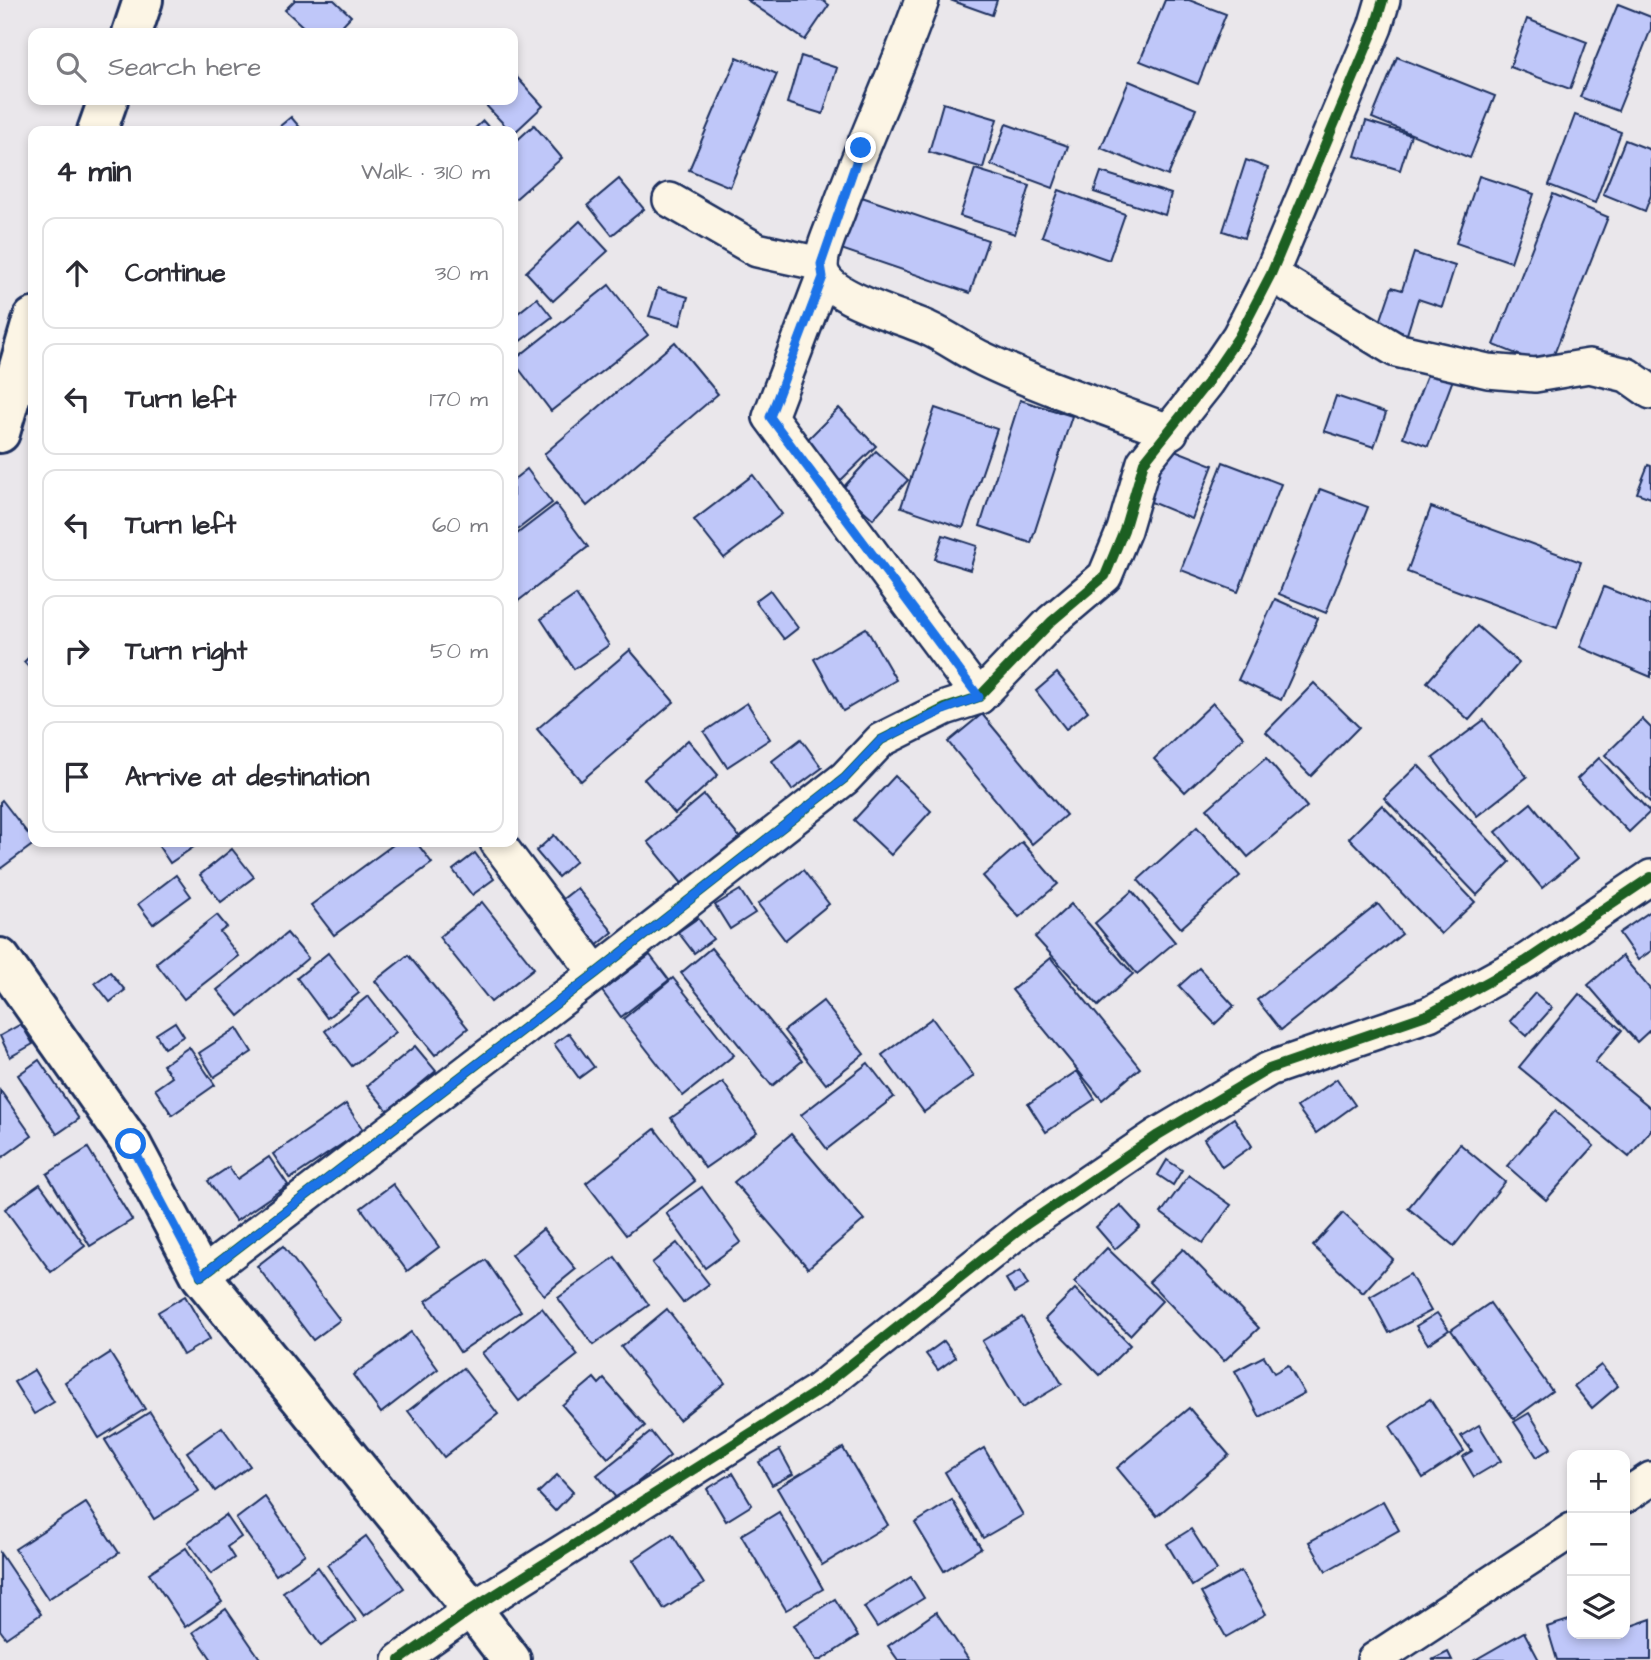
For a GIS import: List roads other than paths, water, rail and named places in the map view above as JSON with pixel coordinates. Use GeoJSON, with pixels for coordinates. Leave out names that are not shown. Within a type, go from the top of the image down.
{"type":"FeatureCollection","features":[{"type":"Feature","properties":{"kind":"street"},"geometry":{"type":"LineString","coordinates":[[134,28],[144,0]]}},
{"type":"Feature","properties":{"kind":"street"},"geometry":{"type":"LineString","coordinates":[[922,0],[898,66],[861,148],[822,271],[770,417],[979,697]]}},
{"type":"Feature","properties":{"kind":"street"},"geometry":{"type":"LineString","coordinates":[[201,1276],[845,778],[881,740],[946,709],[979,697],[1052,621],[1105,576],[1124,530],[1144,462],[1171,432],[1239,336],[1271,274],[1375,27],[1383,0]]}},
{"type":"Feature","properties":{"kind":"street"},"geometry":{"type":"LineString","coordinates":[[99,126],[106,105]]}},
{"type":"Feature","properties":{"kind":"street"},"geometry":{"type":"LineString","coordinates":[[670,200],[757,250],[822,271],[833,287],[928,328],[983,359],[1171,432]]}},
{"type":"Feature","properties":{"kind":"street"},"geometry":{"type":"LineString","coordinates":[[1271,274],[1396,350],[1488,371],[1535,375],[1589,366],[1627,375],[1651,392]]}},
{"type":"Feature","properties":{"kind":"street"},"geometry":{"type":"LineString","coordinates":[[0,433],[28,335]]}},
{"type":"Feature","properties":{"kind":"street"},"geometry":{"type":"LineString","coordinates":[[501,847],[596,973]]}},
{"type":"Feature","properties":{"kind":"street"},"geometry":{"type":"LineString","coordinates":[[400,1660],[472,1609],[816,1392],[1027,1224],[1158,1135],[1269,1069],[1429,1014],[1526,961],[1651,877]]}},
{"type":"Feature","properties":{"kind":"street"},"geometry":{"type":"LineString","coordinates":[[1,962],[131,1144],[201,1276],[511,1660]]}},
{"type":"Feature","properties":{"kind":"street"},"geometry":{"type":"LineString","coordinates":[[1630,1493],[1651,1479]]}},
{"type":"Feature","properties":{"kind":"street"},"geometry":{"type":"LineString","coordinates":[[1374,1660],[1567,1533]]}}]}
